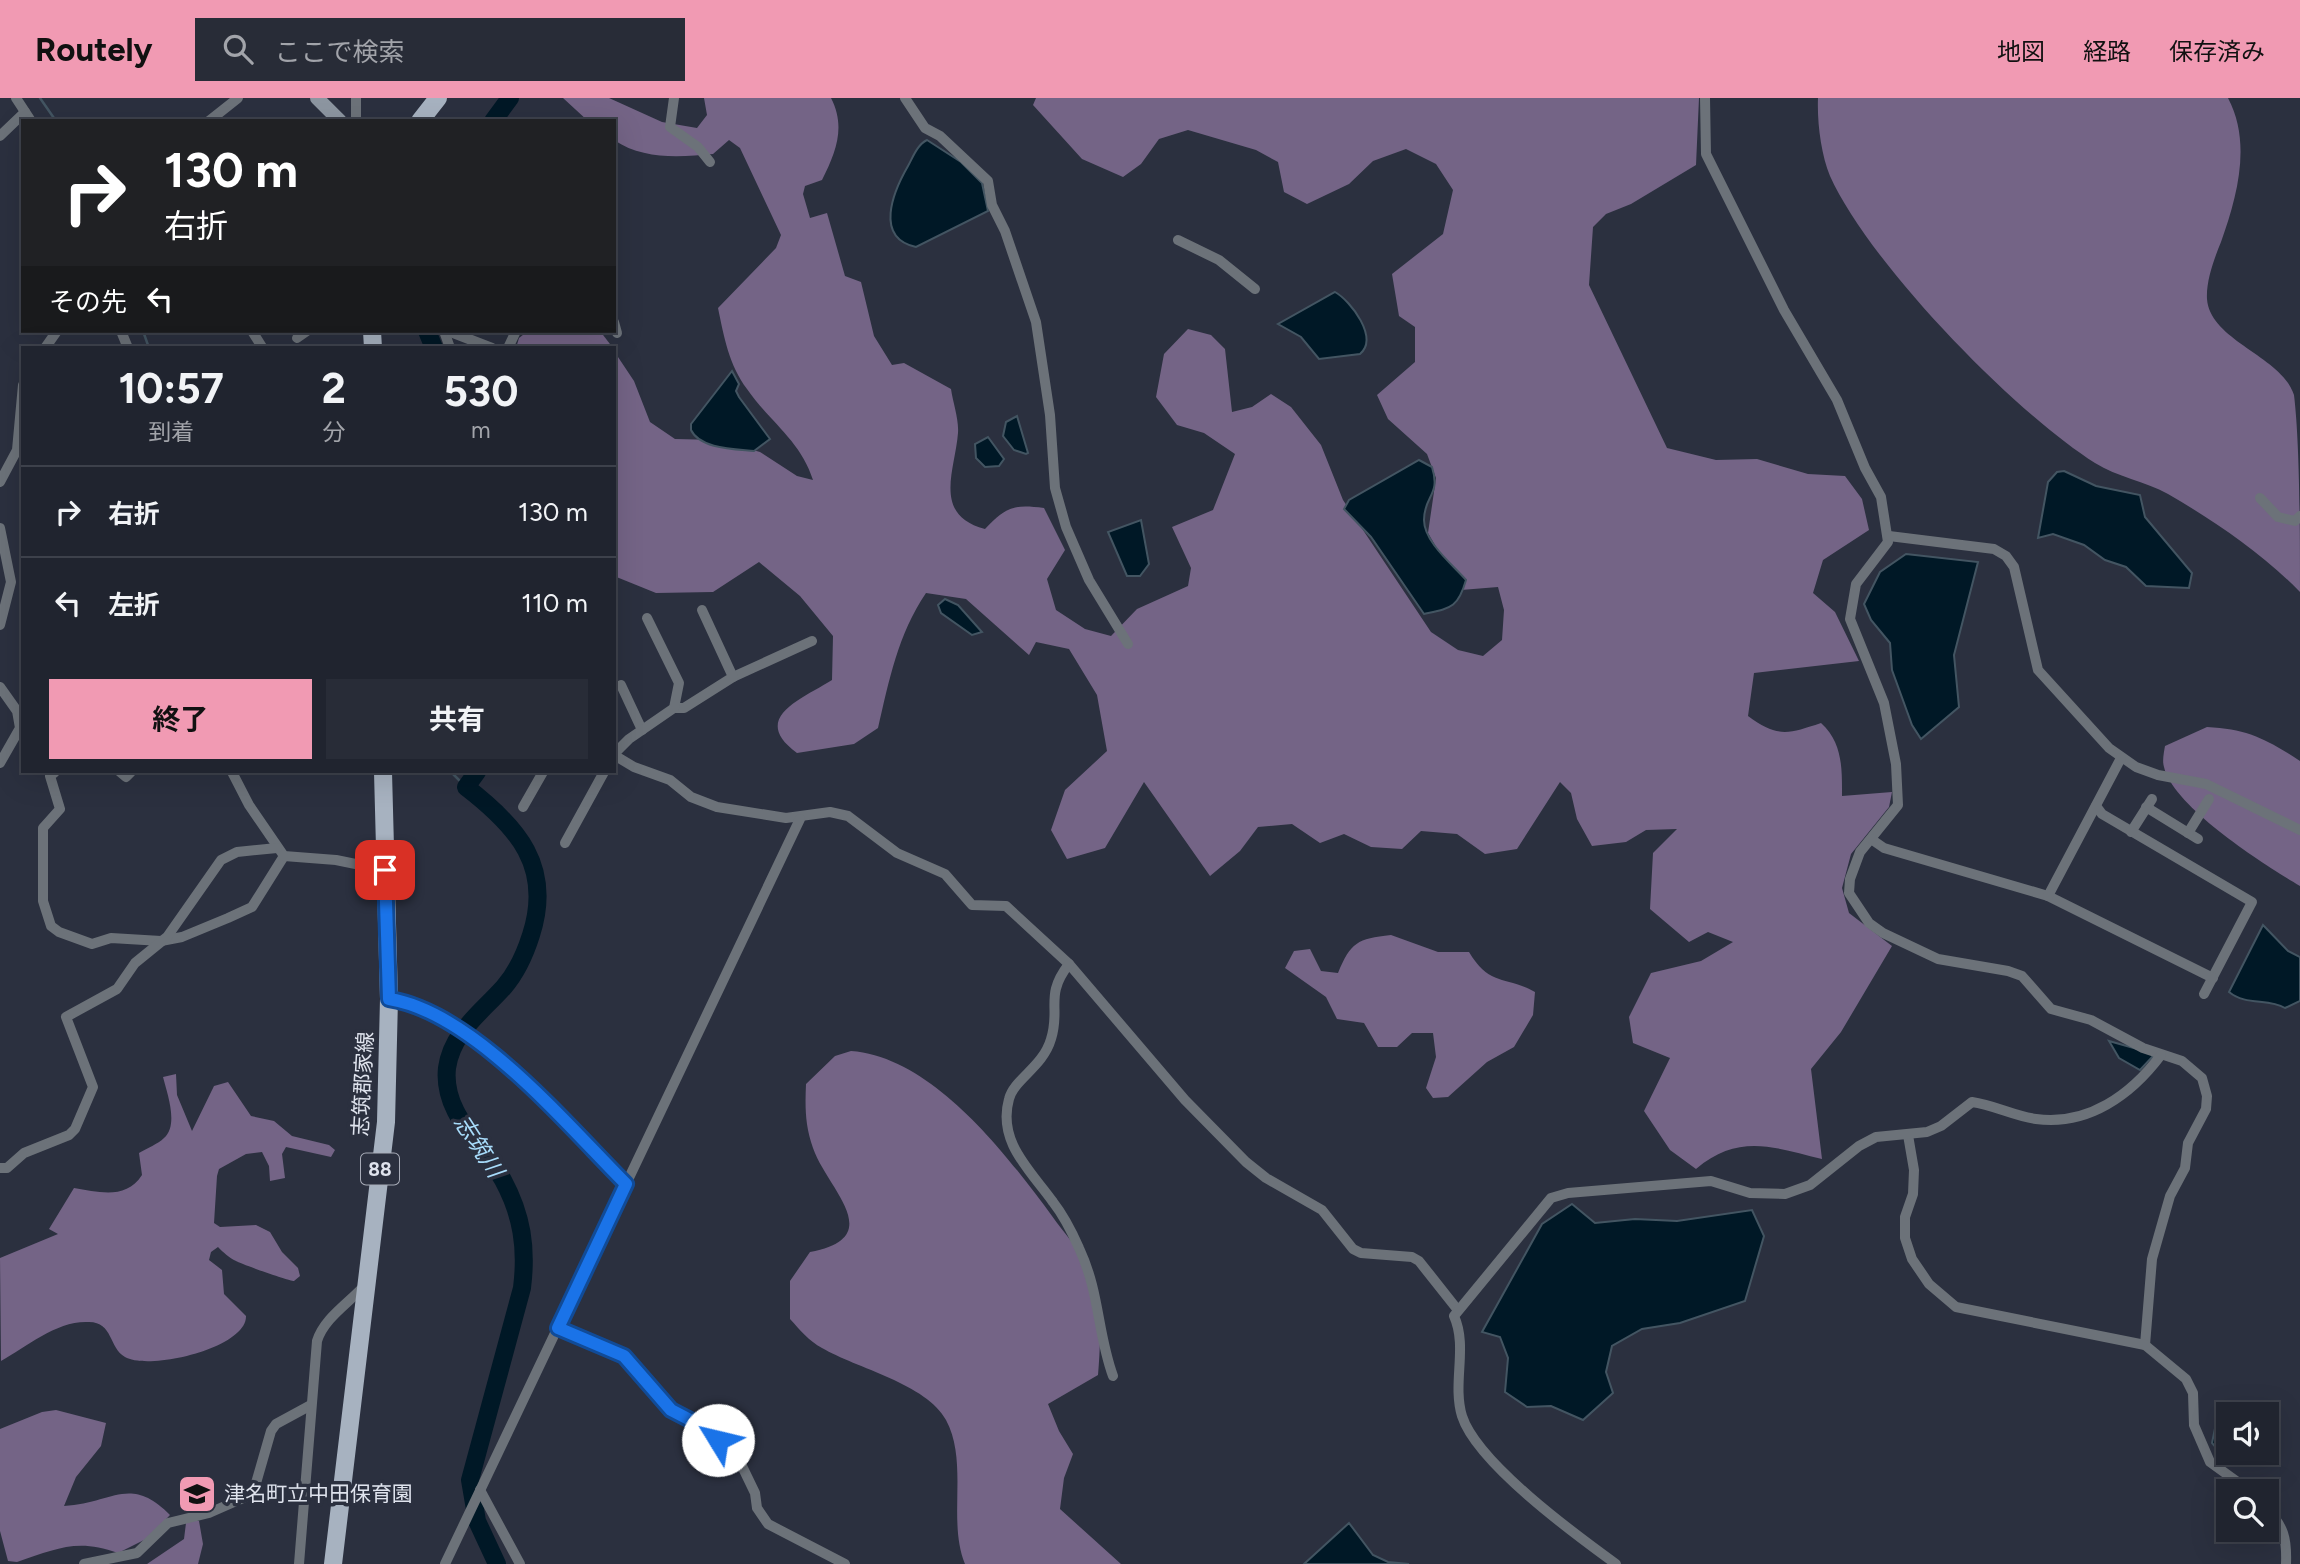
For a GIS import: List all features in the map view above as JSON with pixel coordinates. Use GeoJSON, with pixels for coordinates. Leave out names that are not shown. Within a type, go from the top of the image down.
{"type":"FeatureCollection","features":[{"type":"Feature","properties":{"kind":"main road"},"geometry":{"type":"LineString","coordinates":[[421,119],[439,98]]}},
{"type":"Feature","properties":{"kind":"main road","name":"志筑郡家線"},"geometry":{"type":"LineString","coordinates":[[333,1564],[386,1122],[389,999],[383,773]]}},
{"type":"Feature","properties":{"kind":"street"},"geometry":{"type":"LineString","coordinates":[[16,98],[28,116]]}},
{"type":"Feature","properties":{"kind":"street"},"geometry":{"type":"LineString","coordinates":[[212,119],[238,98]]}},
{"type":"Feature","properties":{"kind":"street"},"geometry":{"type":"LineString","coordinates":[[317,98],[338,119]]}},
{"type":"Feature","properties":{"kind":"street"},"geometry":{"type":"LineString","coordinates":[[356,98],[356,119]]}},
{"type":"Feature","properties":{"kind":"street"},"geometry":{"type":"LineString","coordinates":[[674,98],[670,128],[698,147],[710,163]]}},
{"type":"Feature","properties":{"kind":"street"},"geometry":{"type":"LineString","coordinates":[[905,98],[925,128],[940,136],[988,181],[992,205],[1005,231],[1036,322],[1050,415],[1055,488],[1066,527],[1089,580],[1128,644]]}},
{"type":"Feature","properties":{"kind":"street"},"geometry":{"type":"LineString","coordinates":[[1705,98],[1706,154],[1784,310],[1837,400],[1865,468],[1881,497],[1889,536],[1884,550],[1856,584],[1850,619],[1884,704],[1896,764],[1898,805],[1855,862],[1849,893],[1869,923],[1883,933],[1938,959],[2008,971],[2022,976],[2051,1009],[2091,1020],[2193,1068],[2202,1077],[2207,1096],[2202,1119],[2188,1143],[2185,1168],[2160,1224],[2152,1259],[2145,1345]]}},
{"type":"Feature","properties":{"kind":"street"},"geometry":{"type":"LineString","coordinates":[[0,136],[21,121]]}},
{"type":"Feature","properties":{"kind":"street"},"geometry":{"type":"LineString","coordinates":[[1178,240],[1219,260],[1255,289]]}},
{"type":"Feature","properties":{"kind":"street"},"geometry":{"type":"LineString","coordinates":[[298,338],[304,333]]}},
{"type":"Feature","properties":{"kind":"street"},"geometry":{"type":"LineString","coordinates":[[456,333],[487,346]]}},
{"type":"Feature","properties":{"kind":"street"},"geometry":{"type":"LineString","coordinates":[[0,482],[17,450],[21,407]]}},
{"type":"Feature","properties":{"kind":"street"},"geometry":{"type":"LineString","coordinates":[[2260,498],[2278,517],[2295,521],[2300,516]]}},
{"type":"Feature","properties":{"kind":"street"},"geometry":{"type":"LineString","coordinates":[[0,528],[11,582],[0,625]]}},
{"type":"Feature","properties":{"kind":"street"},"geometry":{"type":"LineString","coordinates":[[1889,536],[1994,549],[2006,556],[2014,567],[2027,635],[2038,670],[2051,688],[2121,758],[2158,775],[2206,783],[2300,830]]}},
{"type":"Feature","properties":{"kind":"street"},"geometry":{"type":"LineString","coordinates":[[702,610],[733,677]]}},
{"type":"Feature","properties":{"kind":"street"},"geometry":{"type":"LineString","coordinates":[[647,618],[679,683],[674,708]]}},
{"type":"Feature","properties":{"kind":"street"},"geometry":{"type":"LineString","coordinates":[[616,752],[674,708],[684,708],[733,677],[813,641]]}},
{"type":"Feature","properties":{"kind":"street"},"geometry":{"type":"LineString","coordinates":[[621,685],[642,730]]}},
{"type":"Feature","properties":{"kind":"street"},"geometry":{"type":"LineString","coordinates":[[0,687],[17,711],[21,725]]}},
{"type":"Feature","properties":{"kind":"street"},"geometry":{"type":"LineString","coordinates":[[0,764],[21,730]]}},
{"type":"Feature","properties":{"kind":"street"},"geometry":{"type":"LineString","coordinates":[[616,755],[634,767],[670,780],[691,797],[717,807],[800,819],[821,813],[848,816],[897,853],[945,874],[972,905],[1006,906],[1069,964],[1118,1018],[1185,1100],[1246,1162],[1266,1178],[1322,1210],[1353,1249],[1361,1253],[1412,1257],[1419,1261],[1457,1309]]}},
{"type":"Feature","properties":{"kind":"street"},"geometry":{"type":"LineString","coordinates":[[2048,896],[2121,758]]}},
{"type":"Feature","properties":{"kind":"street"},"geometry":{"type":"LineString","coordinates":[[54,773],[50,776],[60,809],[43,828],[43,901],[51,926],[59,932],[92,944],[111,938],[161,941],[182,937],[252,907],[280,852]]}},
{"type":"Feature","properties":{"kind":"street"},"geometry":{"type":"LineString","coordinates":[[233,773],[249,805],[280,852]]}},
{"type":"Feature","properties":{"kind":"street"},"geometry":{"type":"LineString","coordinates":[[523,807],[541,773]]}},
{"type":"Feature","properties":{"kind":"street"},"geometry":{"type":"LineString","coordinates":[[565,843],[603,773]]}},
{"type":"Feature","properties":{"kind":"street"},"geometry":{"type":"LineString","coordinates":[[2131,832],[2149,803],[2193,836],[2209,799]]}},
{"type":"Feature","properties":{"kind":"street"},"geometry":{"type":"LineString","coordinates":[[2096,806],[2102,814],[2131,832],[2252,902],[2204,994]]}},
{"type":"Feature","properties":{"kind":"street"},"geometry":{"type":"LineString","coordinates":[[445,1564],[800,819]]}},
{"type":"Feature","properties":{"kind":"street"},"geometry":{"type":"LineString","coordinates":[[1871,839],[1884,848],[2048,896],[2213,978]]}},
{"type":"Feature","properties":{"kind":"street"},"geometry":{"type":"LineString","coordinates":[[0,1168],[7,1168],[24,1153],[51,1144],[75,1129],[93,1087],[66,1017],[117,989],[135,963],[161,941],[192,904],[221,860],[237,852],[280,852],[385,870]]}},
{"type":"Feature","properties":{"kind":"street"},"geometry":{"type":"LineString","coordinates":[[1069,964],[1053,991],[1053,1032],[1047,1051],[1009,1098],[1007,1125],[1011,1144],[1024,1167],[1052,1200],[1080,1251],[1096,1290],[1101,1336],[1113,1377]]}},
{"type":"Feature","properties":{"kind":"street"},"geometry":{"type":"LineString","coordinates":[[389,999],[427,1009],[491,1051],[626,1184]]}},
{"type":"Feature","properties":{"kind":"street"},"geometry":{"type":"LineString","coordinates":[[1616,1564],[1525,1493],[1472,1435],[1463,1419],[1458,1398],[1460,1341],[1454,1316],[1457,1309],[1472,1296],[1551,1198],[1568,1193],[1711,1181],[1750,1193],[1784,1194],[1810,1185],[1859,1146],[1876,1137],[1908,1135],[1941,1126],[1972,1102],[2034,1119],[2058,1120],[2089,1113],[2117,1100],[2141,1082],[2161,1055]]}},
{"type":"Feature","properties":{"kind":"street"},"geometry":{"type":"LineString","coordinates":[[1908,1135],[1914,1170],[1905,1238],[1912,1259],[1946,1301],[1956,1307],[2011,1320],[2145,1345],[2186,1379],[2193,1393],[2194,1424],[2210,1462],[2233,1479]]}},
{"type":"Feature","properties":{"kind":"street"},"geometry":{"type":"LineString","coordinates":[[299,1564],[317,1341],[321,1326],[345,1308],[365,1285]]}},
{"type":"Feature","properties":{"kind":"street"},"geometry":{"type":"LineString","coordinates":[[558,1328],[624,1356],[655,1395],[671,1410],[711,1434],[741,1464],[755,1493],[757,1508],[768,1524],[845,1564]]}},
{"type":"Feature","properties":{"kind":"street"},"geometry":{"type":"LineString","coordinates":[[84,1564],[137,1553],[168,1523],[209,1513],[250,1495],[254,1490],[271,1431],[276,1424],[311,1405]]}},
{"type":"Feature","properties":{"kind":"street"},"geometry":{"type":"LineString","coordinates":[[479,1491],[520,1564]]}},
{"type":"Feature","properties":{"kind":"street"},"geometry":{"type":"LineString","coordinates":[[2279,1523],[2287,1543],[2286,1564]]}},
{"type":"Feature","properties":{"kind":"shaded area"},"geometry":{"type":"Polygon","coordinates":[[[563,98],[609,98],[662,122],[697,128],[707,115],[704,98],[831,98],[838,119],[837,139],[822,180],[805,186],[803,194],[810,218],[827,213],[845,276],[861,282],[874,336],[892,365],[904,363],[951,389],[958,428],[950,490],[958,513],[968,522],[985,529],[1011,509],[1025,506],[1044,508],[1065,550],[1047,579],[1056,610],[1085,629],[1111,636],[1137,609],[1188,586],[1191,568],[1172,527],[1213,510],[1235,454],[1204,433],[1177,425],[1156,397],[1164,354],[1188,329],[1211,335],[1225,349],[1232,412],[1252,407],[1271,394],[1291,407],[1321,445],[1343,500],[1431,632],[1458,650],[1483,656],[1502,640],[1504,610],[1498,587],[1461,590],[1428,533],[1436,478],[1427,454],[1388,419],[1377,395],[1415,362],[1415,327],[1399,316],[1392,274],[1443,234],[1453,190],[1436,164],[1406,149],[1373,161],[1349,184],[1307,204],[1284,192],[1278,162],[1256,150],[1188,130],[1159,139],[1141,164],[1123,177],[1082,159],[1033,105],[1036,98],[1699,98],[1696,165],[1631,204],[1606,214],[1593,227],[1589,285],[1667,448],[1716,460],[1757,459],[1808,474],[1845,476],[1862,499],[1869,530],[1823,560],[1813,593],[1835,612],[1859,661],[1754,673],[1748,716],[1767,728],[1783,732],[1821,723],[1834,739],[1840,757],[1842,796],[1892,792],[1889,807],[1851,854],[1842,888],[1849,913],[1892,946],[1841,1032],[1811,1069],[1822,1159],[1772,1147],[1742,1147],[1712,1158],[1696,1169],[1670,1150],[1644,1111],[1670,1058],[1633,1043],[1629,1017],[1651,973],[1701,961],[1733,942],[1708,932],[1689,942],[1650,909],[1653,853],[1677,829],[1646,830],[1626,842],[1592,846],[1577,819],[1571,793],[1560,782],[1517,849],[1485,854],[1457,834],[1421,831],[1402,849],[1371,847],[1344,834],[1320,843],[1292,824],[1258,827],[1240,851],[1210,876],[1144,782],[1105,848],[1067,859],[1051,830],[1065,790],[1107,751],[1097,695],[1069,649],[1036,642],[1029,655],[966,599],[926,593],[901,641],[878,728],[854,744],[797,753],[783,741],[778,730],[779,720],[785,710],[795,702],[832,680],[833,636],[800,596],[759,562],[713,592],[656,593],[616,577],[616,354],[634,381],[650,422],[675,439],[718,440],[760,452],[797,476],[813,480],[801,454],[741,380],[728,350],[718,308],[776,248],[781,235],[740,148],[729,140],[713,154],[662,156],[637,151],[616,141],[616,119],[586,119],[563,98]]]}},
{"type":"Feature","properties":{"kind":"shaded area"},"geometry":{"type":"Polygon","coordinates":[[[1818,98],[2228,98],[2235,115],[2241,151],[2237,189],[2211,270],[2207,299],[2211,314],[2220,326],[2276,369],[2287,381],[2294,395],[2299,464],[2300,592],[2254,551],[2202,515],[2168,494],[2104,468],[2062,440],[1986,373],[1910,292],[1849,211],[1830,176],[1824,158],[1818,98]]]}},
{"type":"Feature","properties":{"kind":"shaded area"},"geometry":{"type":"Polygon","coordinates":[[[525,333],[602,333],[611,346],[517,346],[519,338],[525,333]]]}},
{"type":"Feature","properties":{"kind":"shaded area"},"geometry":{"type":"Polygon","coordinates":[[[2207,727],[2256,736],[2300,761],[2300,886],[2222,834],[2184,800],[2171,783],[2163,765],[2165,746],[2207,727]]]}},
{"type":"Feature","properties":{"kind":"shaded area"},"geometry":{"type":"Polygon","coordinates":[[[1391,935],[1438,952],[1469,952],[1491,976],[1535,992],[1533,1015],[1514,1047],[1487,1062],[1448,1097],[1433,1098],[1426,1088],[1436,1057],[1433,1033],[1412,1033],[1397,1047],[1378,1047],[1364,1023],[1337,1019],[1326,997],[1285,968],[1294,951],[1310,949],[1321,971],[1338,973],[1347,955],[1357,944],[1370,938],[1391,935]]]}},
{"type":"Feature","properties":{"kind":"shaded area"},"geometry":{"type":"Polygon","coordinates":[[[851,1051],[881,1057],[911,1071],[939,1090],[965,1113],[1013,1165],[1086,1263],[1098,1308],[1098,1375],[1048,1404],[1059,1431],[1073,1454],[1064,1478],[1060,1509],[1121,1564],[965,1564],[958,1529],[953,1437],[937,1407],[890,1378],[822,1348],[790,1319],[790,1281],[810,1252],[833,1245],[846,1235],[849,1223],[839,1195],[820,1164],[810,1140],[806,1084],[835,1056],[851,1051]]]}},
{"type":"Feature","properties":{"kind":"shaded area"},"geometry":{"type":"Polygon","coordinates":[[[176,1074],[177,1095],[192,1131],[214,1086],[228,1082],[251,1116],[274,1121],[292,1136],[329,1145],[335,1150],[331,1157],[286,1147],[282,1154],[285,1178],[270,1181],[269,1166],[262,1152],[246,1154],[219,1169],[217,1176],[214,1223],[220,1227],[256,1225],[270,1232],[282,1252],[298,1268],[300,1276],[294,1281],[265,1272],[233,1260],[218,1247],[211,1252],[209,1260],[222,1270],[224,1294],[246,1316],[242,1328],[214,1347],[174,1359],[137,1361],[120,1353],[102,1326],[97,1323],[77,1322],[43,1335],[1,1361],[0,1258],[58,1234],[49,1229],[74,1188],[111,1192],[120,1191],[136,1183],[142,1175],[139,1153],[164,1138],[171,1125],[171,1109],[163,1077],[176,1074]]]}},
{"type":"Feature","properties":{"kind":"shaded area"},"geometry":{"type":"Polygon","coordinates":[[[56,1410],[106,1423],[101,1446],[76,1477],[64,1506],[131,1494],[143,1496],[156,1503],[170,1515],[148,1538],[118,1553],[78,1546],[55,1549],[17,1562],[8,1561],[0,1531],[0,1429],[42,1412],[56,1410]]]}},
{"type":"Feature","properties":{"kind":"shaded area"},"geometry":{"type":"Polygon","coordinates":[[[199,1521],[203,1544],[198,1564],[147,1564],[184,1539],[186,1523],[199,1521]]]}},
{"type":"Feature","properties":{"kind":"water"},"geometry":{"type":"Polygon","coordinates":[[[927,140],[961,162],[982,183],[988,211],[916,247],[903,242],[895,234],[891,213],[902,177],[918,148],[927,140]]]}},
{"type":"Feature","properties":{"kind":"water"},"geometry":{"type":"Polygon","coordinates":[[[1335,292],[1361,320],[1365,330],[1365,347],[1360,354],[1319,359],[1301,337],[1278,324],[1335,292]]]}},
{"type":"Feature","properties":{"kind":"water"},"geometry":{"type":"Polygon","coordinates":[[[732,371],[739,384],[736,391],[739,397],[770,439],[754,451],[710,444],[702,441],[691,430],[691,424],[732,371]]]}},
{"type":"Feature","properties":{"kind":"water"},"geometry":{"type":"Polygon","coordinates":[[[1017,416],[1028,453],[1026,454],[1014,450],[1003,436],[1006,422],[1017,416]]]}},
{"type":"Feature","properties":{"kind":"water"},"geometry":{"type":"Polygon","coordinates":[[[988,437],[1004,459],[999,466],[985,467],[976,458],[975,444],[988,437]]]}},
{"type":"Feature","properties":{"kind":"water"},"geometry":{"type":"Polygon","coordinates":[[[1419,460],[1432,467],[1435,484],[1425,512],[1425,528],[1434,545],[1466,580],[1460,596],[1452,605],[1424,614],[1371,537],[1344,509],[1349,500],[1419,460]]]}},
{"type":"Feature","properties":{"kind":"water"},"geometry":{"type":"Polygon","coordinates":[[[2064,471],[2096,486],[2140,495],[2145,517],[2192,573],[2189,588],[2146,586],[2126,567],[2105,560],[2084,545],[2053,534],[2038,538],[2048,482],[2057,472],[2064,471]]]}},
{"type":"Feature","properties":{"kind":"water"},"geometry":{"type":"Polygon","coordinates":[[[1141,520],[1149,564],[1140,576],[1127,576],[1108,532],[1141,520]]]}},
{"type":"Feature","properties":{"kind":"water"},"geometry":{"type":"Polygon","coordinates":[[[1906,554],[1978,562],[1954,655],[1959,707],[1921,739],[1912,725],[1892,670],[1890,643],[1871,620],[1864,604],[1880,572],[1906,554]]]}},
{"type":"Feature","properties":{"kind":"water"},"geometry":{"type":"Polygon","coordinates":[[[945,599],[958,605],[982,632],[972,635],[941,613],[938,605],[945,599]]]}},
{"type":"Feature","properties":{"kind":"water"},"geometry":{"type":"Polygon","coordinates":[[[2263,925],[2288,951],[2300,957],[2300,1001],[2285,1008],[2243,999],[2229,992],[2263,925]]]}},
{"type":"Feature","properties":{"kind":"water"},"geometry":{"type":"Polygon","coordinates":[[[2109,1041],[2155,1054],[2140,1070],[2119,1058],[2109,1041]]]}},
{"type":"Feature","properties":{"kind":"water"},"geometry":{"type":"Polygon","coordinates":[[[1572,1204],[1595,1223],[1635,1219],[1677,1221],[1752,1210],[1764,1236],[1745,1301],[1680,1323],[1642,1329],[1612,1346],[1606,1372],[1613,1393],[1583,1420],[1551,1406],[1527,1407],[1505,1392],[1508,1358],[1500,1337],[1482,1332],[1542,1224],[1572,1204]]]}},
{"type":"Feature","properties":{"kind":"water"},"geometry":{"type":"Polygon","coordinates":[[[2216,1424],[2216,1448],[2212,1443],[2216,1424]]]}},
{"type":"Feature","properties":{"kind":"water"},"geometry":{"type":"Polygon","coordinates":[[[1349,1523],[1373,1555],[1388,1562],[1409,1564],[1304,1564],[1349,1523]]]}},
{"type":"Feature","properties":{"kind":"waterway"},"geometry":{"type":"LineString","coordinates":[[40,98],[55,119]]}},
{"type":"Feature","properties":{"kind":"waterway","name":"志筑川"},"geometry":{"type":"LineString","coordinates":[[494,119],[510,98]]}},
{"type":"Feature","properties":{"kind":"waterway"},"geometry":{"type":"LineString","coordinates":[[144,333],[148,346]]}},
{"type":"Feature","properties":{"kind":"waterway","name":"志筑川"},"geometry":{"type":"LineString","coordinates":[[428,333],[433,346]]}},
{"type":"Feature","properties":{"kind":"waterway"},"geometry":{"type":"LineString","coordinates":[[452,773],[466,787]]}},
{"type":"Feature","properties":{"kind":"waterway","name":"志筑川"},"geometry":{"type":"LineString","coordinates":[[476,773],[466,787],[515,833],[534,869],[537,889],[537,911],[520,962],[504,987],[461,1033],[447,1068],[447,1085],[457,1114],[503,1180],[515,1206],[522,1232],[522,1288],[470,1480],[477,1521],[497,1564]]}},
{"type":"Feature","properties":{"kind":"place","name":"津名町立中田保育園"},"geometry":{"type":"Point","coordinates":[197,1494]}},
{"type":"Feature","properties":{"kind":"route"},"geometry":{"type":"LineString","coordinates":[[385,870],[389,999],[427,1009],[491,1051],[626,1184],[558,1328],[624,1356],[655,1395],[671,1410],[696,1423],[718,1440]]}}]}
